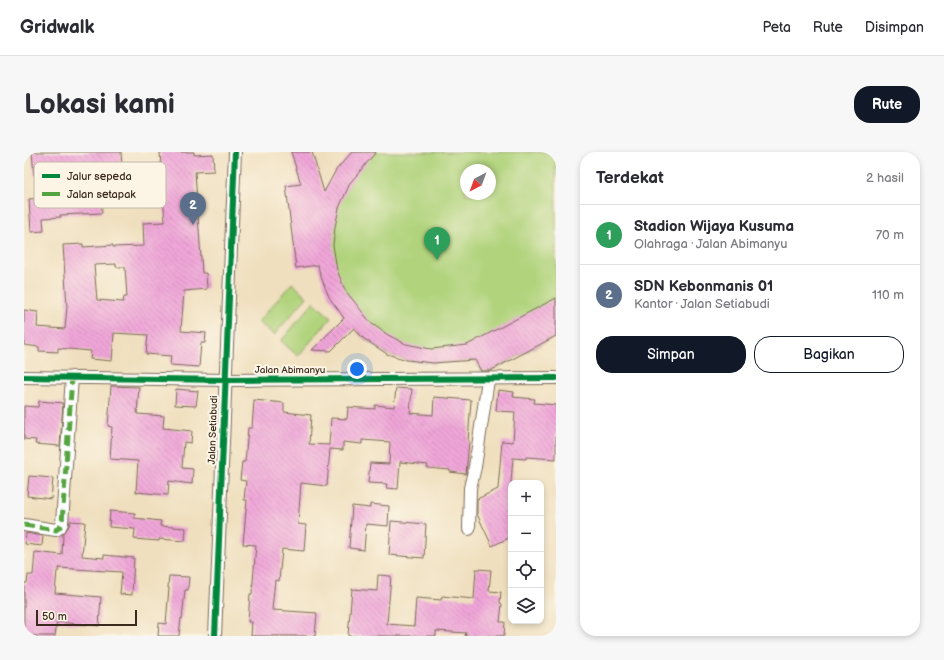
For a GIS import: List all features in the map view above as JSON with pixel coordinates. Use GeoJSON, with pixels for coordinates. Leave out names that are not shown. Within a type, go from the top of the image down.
{"type":"FeatureCollection","features":[{"type":"Feature","properties":{"kind":"street","name":"Jalan Setiabudi"},"geometry":{"type":"LineString","coordinates":[[215,636],[235,152]]}},
{"type":"Feature","properties":{"kind":"street","name":"Jalan Abimanyu"},"geometry":{"type":"LineString","coordinates":[[24,377],[226,380],[488,380],[556,378]]}},
{"type":"Feature","properties":{"kind":"street"},"geometry":{"type":"LineString","coordinates":[[24,525],[56,530],[62,523],[72,377]]}},
{"type":"Feature","properties":{"kind":"street"},"geometry":{"type":"LineString","coordinates":[[469,529],[470,488],[475,467],[488,380]]}},
{"type":"Feature","properties":{"kind":"green space"},"geometry":{"type":"Polygon","coordinates":[[[352,152],[556,152],[556,336],[483,375],[475,360],[433,363],[407,360],[387,354],[363,338],[343,316],[318,219],[352,152]]]}},
{"type":"Feature","properties":{"kind":"green space"},"geometry":{"type":"Polygon","coordinates":[[[292,283],[307,297],[274,335],[258,322],[292,283]]]}},
{"type":"Feature","properties":{"kind":"green space"},"geometry":{"type":"Polygon","coordinates":[[[314,302],[331,318],[298,356],[281,341],[314,302]]]}},
{"type":"Feature","properties":{"kind":"building"},"geometry":{"type":"Polygon","coordinates":[[[32,152],[121,152],[122,162],[34,162],[34,175],[32,152]]]}},
{"type":"Feature","properties":{"kind":"building"},"geometry":{"type":"Polygon","coordinates":[[[160,152],[194,152],[194,155],[213,154],[214,171],[195,172],[202,273],[206,273],[207,289],[184,291],[181,331],[206,333],[205,343],[201,343],[199,367],[170,365],[171,356],[146,354],[148,335],[114,333],[112,361],[90,359],[91,351],[58,348],[58,352],[39,351],[39,347],[24,345],[24,310],[38,312],[37,327],[65,329],[67,306],[63,245],[83,244],[83,247],[113,245],[113,247],[144,246],[143,223],[165,222],[164,208],[166,208],[166,162],[161,162],[160,152]],[[116,264],[94,265],[97,300],[123,302],[124,297],[127,297],[125,267],[116,267],[116,264]]]}},
{"type":"Feature","properties":{"kind":"building"},"geometry":{"type":"Polygon","coordinates":[[[291,152],[312,152],[324,192],[336,170],[352,152],[376,152],[350,183],[339,208],[333,245],[337,270],[345,290],[371,323],[388,335],[406,344],[431,349],[467,345],[556,298],[556,336],[490,371],[481,371],[475,360],[433,363],[407,360],[387,354],[363,338],[354,328],[331,351],[312,350],[344,318],[329,297],[318,265],[296,268],[286,186],[301,184],[291,152]]]}},
{"type":"Feature","properties":{"kind":"building"},"geometry":{"type":"Polygon","coordinates":[[[29,199],[34,199],[34,208],[102,208],[102,213],[60,215],[61,217],[43,218],[44,231],[31,232],[29,199]]]}},
{"type":"Feature","properties":{"kind":"building"},"geometry":{"type":"Polygon","coordinates":[[[111,386],[139,387],[137,414],[164,416],[163,428],[192,431],[191,443],[184,442],[182,468],[193,469],[192,484],[169,481],[168,495],[136,492],[138,461],[110,459],[112,427],[108,426],[111,386]]]}},
{"type":"Feature","properties":{"kind":"building"},"geometry":{"type":"Polygon","coordinates":[[[396,388],[412,389],[410,413],[433,415],[434,397],[471,400],[466,474],[450,472],[450,470],[427,468],[428,465],[400,462],[398,489],[386,488],[387,484],[368,483],[370,463],[389,464],[390,442],[362,440],[362,444],[343,442],[343,450],[330,449],[327,486],[301,483],[298,524],[306,525],[304,551],[282,549],[279,581],[275,580],[272,610],[317,613],[315,636],[251,636],[252,622],[248,622],[256,545],[243,544],[247,500],[244,500],[246,481],[240,480],[242,462],[245,462],[248,428],[252,428],[254,400],[284,403],[284,412],[311,415],[309,444],[329,445],[331,418],[347,419],[348,407],[375,409],[375,405],[394,407],[396,388]]]}},
{"type":"Feature","properties":{"kind":"building"},"geometry":{"type":"Polygon","coordinates":[[[176,389],[198,391],[196,406],[175,405],[176,389]]]}},
{"type":"Feature","properties":{"kind":"building"},"geometry":{"type":"Polygon","coordinates":[[[498,390],[514,392],[513,397],[535,399],[534,403],[556,405],[556,459],[526,457],[526,459],[513,458],[511,480],[508,480],[508,538],[492,546],[477,514],[477,499],[498,489],[502,441],[513,442],[515,412],[496,411],[498,390]]]}},
{"type":"Feature","properties":{"kind":"building"},"geometry":{"type":"Polygon","coordinates":[[[39,401],[63,403],[60,446],[35,444],[36,440],[24,439],[24,406],[38,407],[39,401]]]}},
{"type":"Feature","properties":{"kind":"building"},"geometry":{"type":"Polygon","coordinates":[[[29,476],[53,478],[51,499],[27,496],[29,476]]]}},
{"type":"Feature","properties":{"kind":"building"},"geometry":{"type":"Polygon","coordinates":[[[370,504],[389,506],[388,526],[366,524],[364,550],[349,548],[352,506],[370,508],[370,504]]]}},
{"type":"Feature","properties":{"kind":"building"},"geometry":{"type":"Polygon","coordinates":[[[110,511],[135,513],[134,518],[161,521],[160,526],[186,528],[185,541],[134,539],[135,529],[109,527],[110,511]]]}},
{"type":"Feature","properties":{"kind":"building"},"geometry":{"type":"Polygon","coordinates":[[[70,521],[85,522],[82,556],[104,558],[104,555],[134,558],[132,595],[120,594],[122,572],[59,568],[59,571],[57,571],[55,593],[101,597],[99,626],[57,622],[55,636],[24,636],[24,583],[27,583],[28,575],[33,575],[35,552],[62,555],[63,534],[69,526],[70,521]]]}},
{"type":"Feature","properties":{"kind":"building"},"geometry":{"type":"Polygon","coordinates":[[[391,521],[426,524],[424,558],[389,555],[391,521]]]}},
{"type":"Feature","properties":{"kind":"building"},"geometry":{"type":"Polygon","coordinates":[[[26,533],[43,536],[42,546],[25,544],[26,533]]]}},
{"type":"Feature","properties":{"kind":"building"},"geometry":{"type":"Polygon","coordinates":[[[476,569],[491,570],[489,591],[501,592],[500,603],[502,604],[500,622],[505,622],[504,636],[465,636],[466,633],[436,631],[436,636],[348,636],[352,589],[377,591],[378,575],[391,576],[387,624],[414,626],[416,598],[441,600],[442,596],[474,599],[476,569]]]}},
{"type":"Feature","properties":{"kind":"building"},"geometry":{"type":"Polygon","coordinates":[[[169,576],[189,577],[188,590],[185,590],[179,636],[158,636],[159,623],[166,624],[169,576]]]}},
{"type":"Feature","properties":{"kind":"marked path"},"geometry":{"type":"LineString","coordinates":[[24,525],[56,530],[62,523],[72,377]]}},
{"type":"Feature","properties":{"kind":"cycle path"},"geometry":{"type":"LineString","coordinates":[[215,636],[235,152]]}},
{"type":"Feature","properties":{"kind":"cycle path"},"geometry":{"type":"LineString","coordinates":[[24,377],[226,380],[556,378]]}},
{"type":"Feature","properties":{"kind":"place","name":"SDN Kebonmanis 01"},"geometry":{"type":"Point","coordinates":[193,225]}},
{"type":"Feature","properties":{"kind":"place","name":"Stadion Wijaya Kusuma"},"geometry":{"type":"Point","coordinates":[437,260]}}]}
